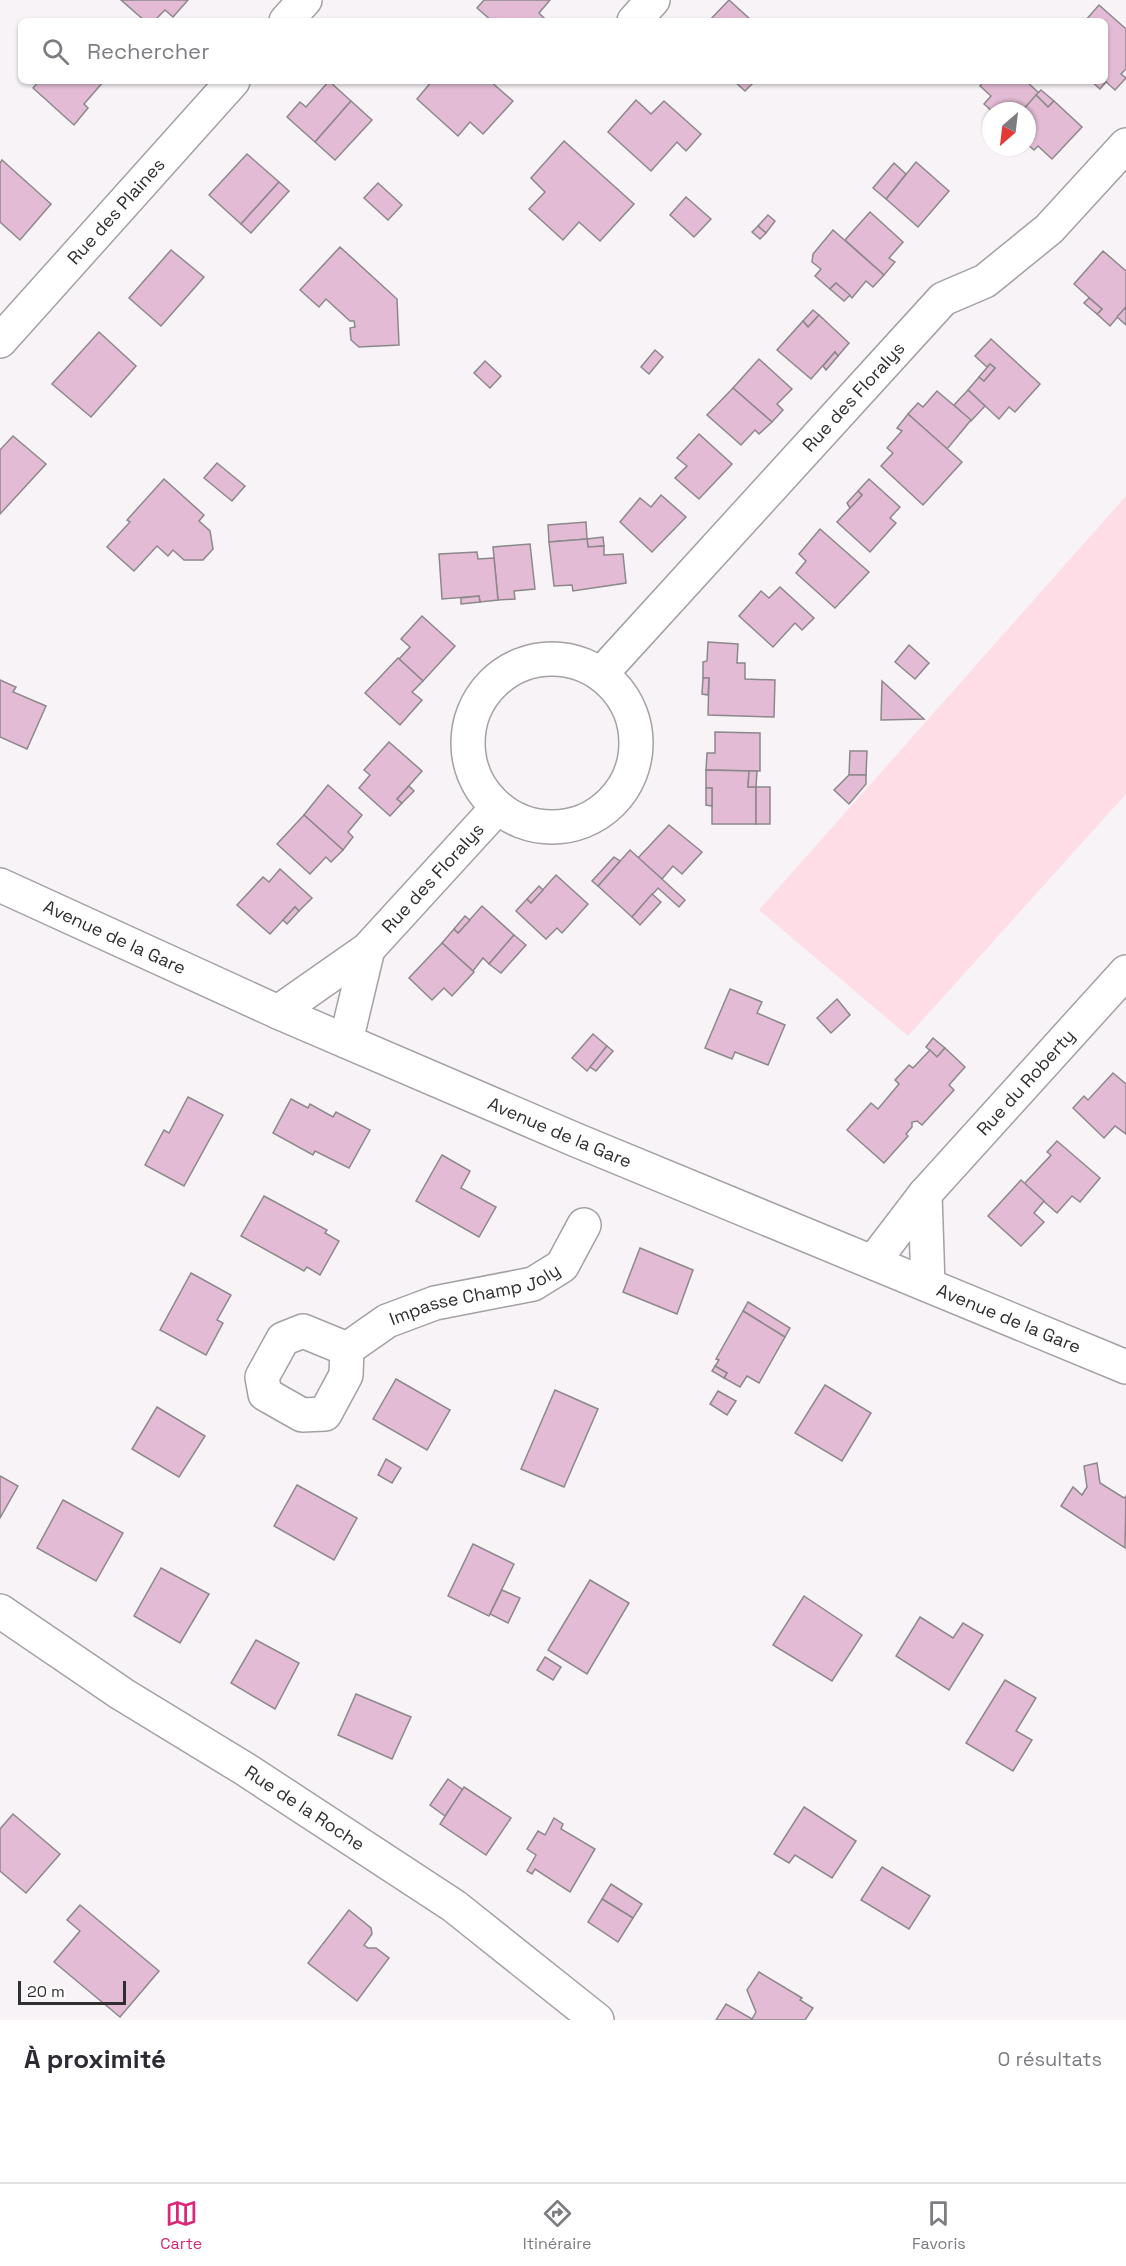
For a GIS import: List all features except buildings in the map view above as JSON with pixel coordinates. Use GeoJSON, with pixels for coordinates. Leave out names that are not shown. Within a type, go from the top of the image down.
{"type":"FeatureCollection","features":[{"type":"Feature","properties":{"kind":"street"},"geometry":{"type":"LineString","coordinates":[[289,18],[305,0]]}},
{"type":"Feature","properties":{"kind":"street"},"geometry":{"type":"LineString","coordinates":[[637,18],[653,0]]}},
{"type":"Feature","properties":{"kind":"street","name":"Rue des Plaines"},"geometry":{"type":"LineString","coordinates":[[0,341],[229,84]]}},
{"type":"Feature","properties":{"kind":"street","name":"Rue des Floralys"},"geometry":{"type":"LineString","coordinates":[[601,674],[943,299],[985,281],[1049,229],[1126,145]]}},
{"type":"Feature","properties":{"kind":"street","name":"Rue des Floralys"},"geometry":{"type":"LineString","coordinates":[[552,658],[578,662],[601,674],[620,693],[633,717],[637,744],[632,771],[619,795],[599,813],[574,824],[547,828],[521,822],[497,808],[480,788],[470,765],[467,739],[472,713],[485,690],[503,673],[535,660],[552,658]]}},
{"type":"Feature","properties":{"kind":"street","name":"Rue des Floralys"},"geometry":{"type":"LineString","coordinates":[[278,1012],[368,950],[497,808]]}},
{"type":"Feature","properties":{"kind":"street","name":"Avenue de la Gare"},"geometry":{"type":"LineString","coordinates":[[0,885],[278,1012],[576,1140],[1126,1367]]}},
{"type":"Feature","properties":{"kind":"street","name":"Rue des Floralys"},"geometry":{"type":"LineString","coordinates":[[346,1041],[368,950]]}},
{"type":"Feature","properties":{"kind":"street","name":"Rue du Roberty"},"geometry":{"type":"LineString","coordinates":[[873,1262],[925,1194],[1126,972]]}},
{"type":"Feature","properties":{"kind":"street"},"geometry":{"type":"LineString","coordinates":[[925,1194],[928,1285]]}},
{"type":"Feature","properties":{"kind":"street","name":"Impasse Champ Joly"},"geometry":{"type":"LineString","coordinates":[[347,1349],[387,1321],[435,1303],[533,1284],[562,1266],[584,1225]]}},
{"type":"Feature","properties":{"kind":"street","name":"Rue de la Roche"},"geometry":{"type":"LineString","coordinates":[[0,1611],[122,1694],[245,1770],[453,1906],[597,2020]]}},
{"type":"Feature","properties":{"kind":"shaded area"},"geometry":{"type":"Polygon","coordinates":[[[1126,496],[1126,794],[908,1036],[759,910],[1126,496]]]}}]}
